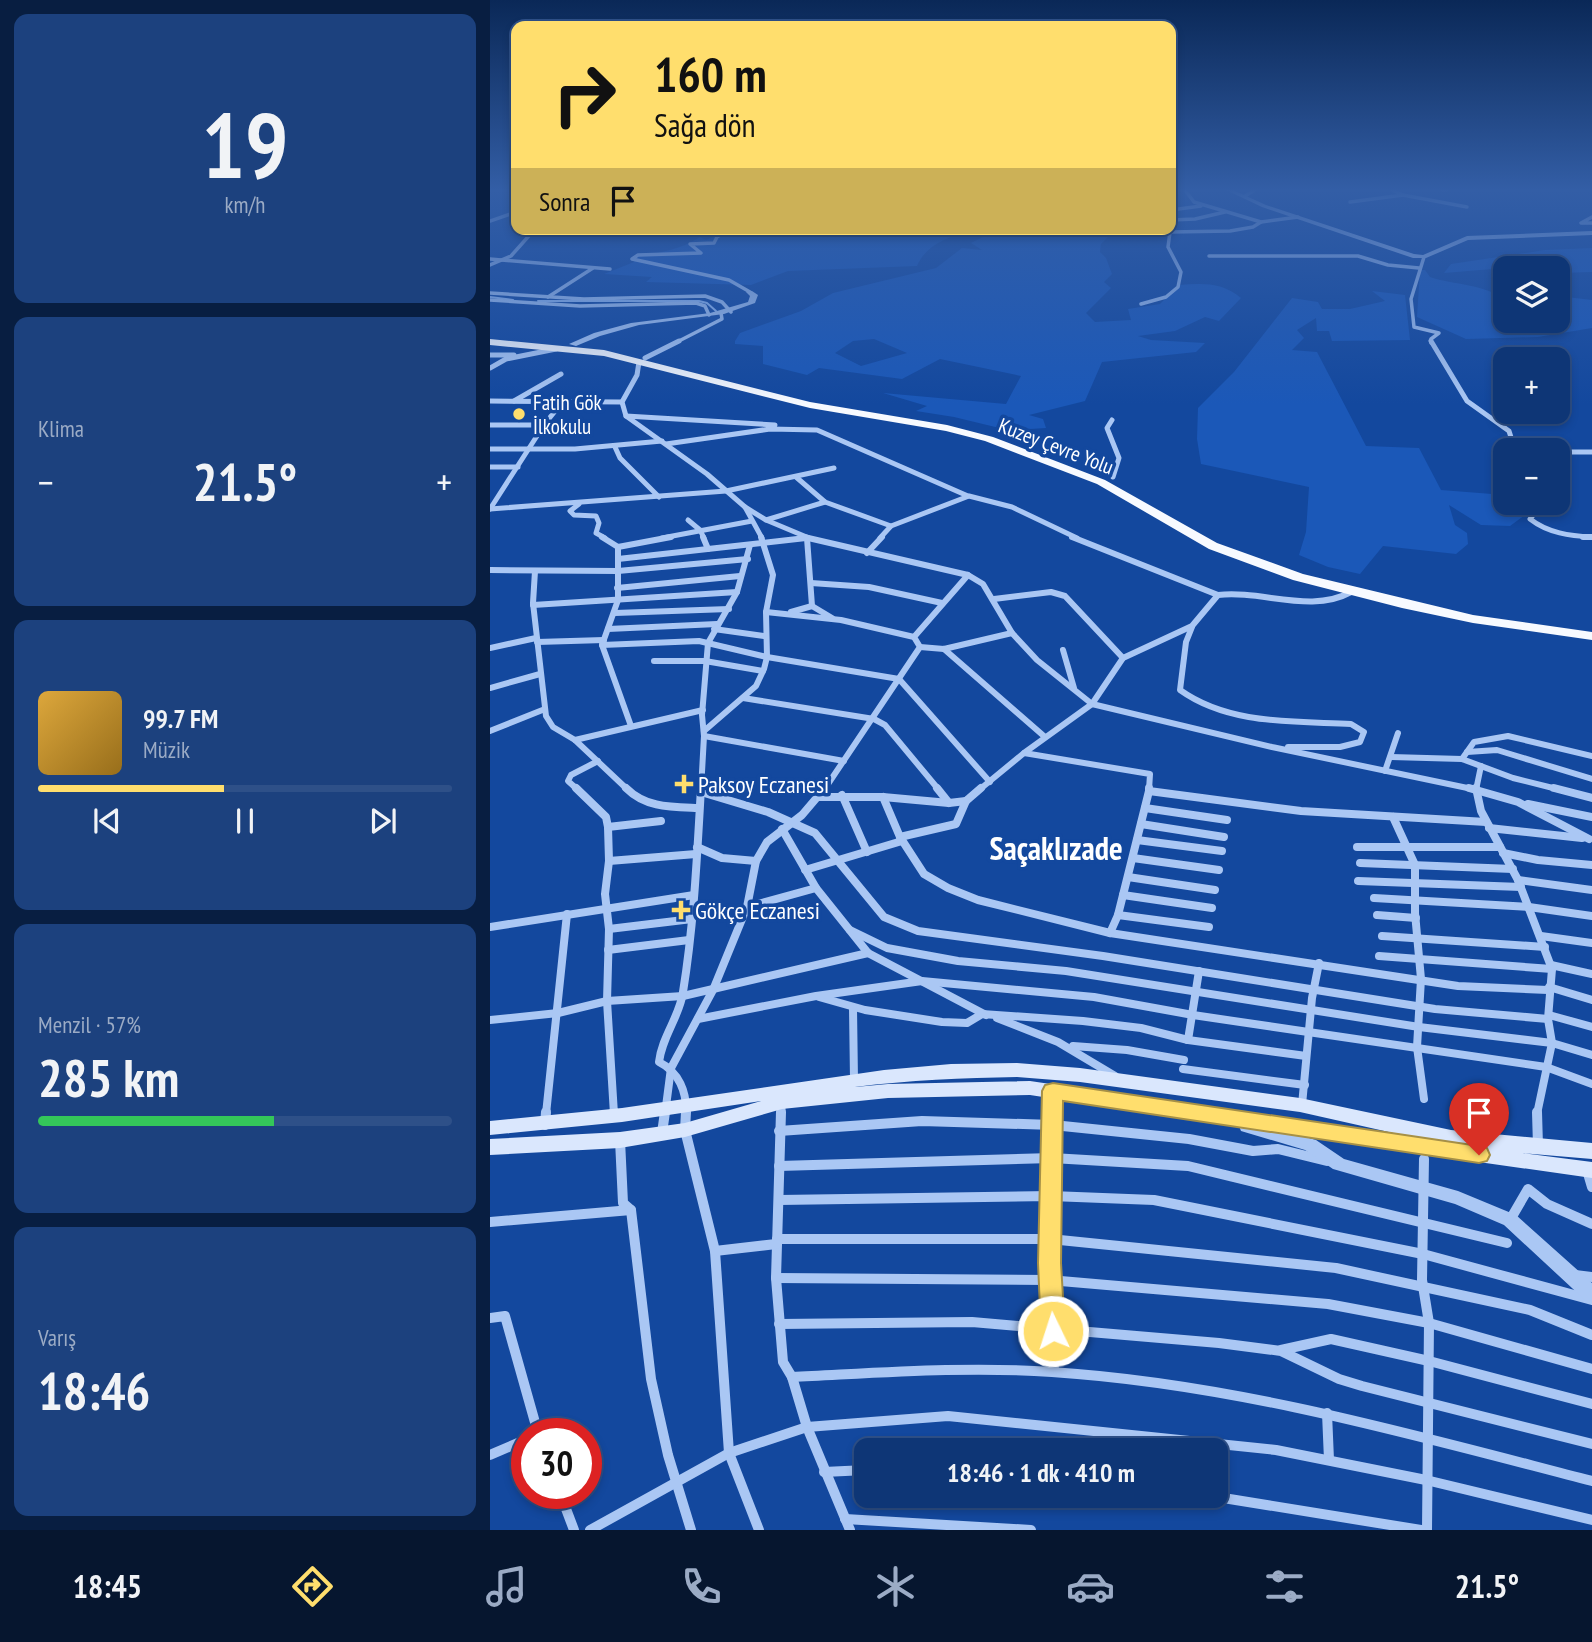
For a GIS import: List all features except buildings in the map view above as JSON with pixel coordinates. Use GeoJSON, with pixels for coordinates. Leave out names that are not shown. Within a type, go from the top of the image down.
{"type":"FeatureCollection","features":[{"type":"Feature","properties":{"kind":"main road","name":"Kuzey Çevre Yolu"},"geometry":{"type":"LineString","coordinates":[[490,340],[568,345],[812,398],[963,425],[1000,435],[1113,477],[1241,548],[1295,567],[1457,607],[1592,626]]}},
{"type":"Feature","properties":{"kind":"main road","name":"Kuzey Çevre Yolu"},"geometry":{"type":"LineString","coordinates":[[642,360],[810,405],[947,428],[989,439],[1101,482],[1213,546],[1298,577],[1351,592],[1473,619],[1592,636]]}},
{"type":"Feature","properties":{"kind":"main road"},"geometry":{"type":"LineString","coordinates":[[490,1128],[545,1126],[686,1108],[855,1080],[956,1070],[1021,1070],[1121,1080],[1302,1105],[1431,1134],[1538,1146],[1591,1169]]}},
{"type":"Feature","properties":{"kind":"main road"},"geometry":{"type":"LineString","coordinates":[[490,1147],[620,1140],[685,1130],[782,1102],[888,1091],[1030,1088],[1591,1169]]}},
{"type":"Feature","properties":{"kind":"street"},"geometry":{"type":"LineString","coordinates":[[508,261],[610,269]]}},
{"type":"Feature","properties":{"kind":"street"},"geometry":{"type":"LineString","coordinates":[[490,368],[518,356],[568,345],[592,335],[639,323],[731,312],[751,303],[754,295],[729,280],[643,261]]}},
{"type":"Feature","properties":{"kind":"street"},"geometry":{"type":"LineString","coordinates":[[1141,304],[1165,300],[1172,296],[1180,281],[1178,261]]}},
{"type":"Feature","properties":{"kind":"street"},"geometry":{"type":"LineString","coordinates":[[1376,261],[1419,268]]}},
{"type":"Feature","properties":{"kind":"street"},"geometry":{"type":"LineString","coordinates":[[1422,261],[1411,299],[1414,327],[1439,334],[1431,339],[1431,343],[1467,401],[1508,431],[1511,438]]}},
{"type":"Feature","properties":{"kind":"street"},"geometry":{"type":"LineString","coordinates":[[548,297],[593,268]]}},
{"type":"Feature","properties":{"kind":"street"},"geometry":{"type":"LineString","coordinates":[[490,293],[584,299],[705,296],[722,302],[731,312]]}},
{"type":"Feature","properties":{"kind":"street"},"geometry":{"type":"LineString","coordinates":[[490,300],[580,306],[696,303],[705,306],[709,315]]}},
{"type":"Feature","properties":{"kind":"street"},"geometry":{"type":"LineString","coordinates":[[721,313],[722,319],[642,360],[622,402],[626,416],[766,520],[807,538],[968,575],[983,584],[1012,633],[1037,660],[1092,704],[1272,747],[1592,817]]}},
{"type":"Feature","properties":{"kind":"street"},"geometry":{"type":"LineString","coordinates":[[490,355],[518,356]]}},
{"type":"Feature","properties":{"kind":"street"},"geometry":{"type":"LineString","coordinates":[[514,401],[561,374]]}},
{"type":"Feature","properties":{"kind":"street"},"geometry":{"type":"LineString","coordinates":[[490,401],[622,402]]}},
{"type":"Feature","properties":{"kind":"street"},"geometry":{"type":"LineString","coordinates":[[563,401],[544,425],[490,509],[726,491],[834,468]]}},
{"type":"Feature","properties":{"kind":"street"},"geometry":{"type":"LineString","coordinates":[[626,416],[827,433],[969,496],[1012,507],[1068,535],[1218,595],[1271,596],[1315,604],[1351,592]]}},
{"type":"Feature","properties":{"kind":"street"},"geometry":{"type":"LineString","coordinates":[[1112,420],[1107,428],[1119,450],[1120,468],[1113,477]]}},
{"type":"Feature","properties":{"kind":"street"},"geometry":{"type":"LineString","coordinates":[[490,425],[544,425]]}},
{"type":"Feature","properties":{"kind":"street"},"geometry":{"type":"LineString","coordinates":[[490,450],[615,447],[769,429],[802,429]]}},
{"type":"Feature","properties":{"kind":"street"},"geometry":{"type":"LineString","coordinates":[[615,447],[620,458],[659,497]]}},
{"type":"Feature","properties":{"kind":"street"},"geometry":{"type":"LineString","coordinates":[[1570,452],[1592,452]]}},
{"type":"Feature","properties":{"kind":"street"},"geometry":{"type":"LineString","coordinates":[[490,467],[518,467]]}},
{"type":"Feature","properties":{"kind":"street"},"geometry":{"type":"LineString","coordinates":[[796,477],[825,502],[891,526]]}},
{"type":"Feature","properties":{"kind":"street"},"geometry":{"type":"LineString","coordinates":[[867,553],[891,526],[969,496]]}},
{"type":"Feature","properties":{"kind":"street"},"geometry":{"type":"LineString","coordinates":[[583,502],[570,511],[574,515],[596,516],[599,523],[596,533],[618,547],[752,521]]}},
{"type":"Feature","properties":{"kind":"street"},"geometry":{"type":"LineString","coordinates":[[766,520],[825,502]]}},
{"type":"Feature","properties":{"kind":"street"},"geometry":{"type":"LineString","coordinates":[[704,734],[756,686],[767,657],[764,636],[773,575],[765,543],[745,507]]}},
{"type":"Feature","properties":{"kind":"street"},"geometry":{"type":"LineString","coordinates":[[1533,515],[1530,519],[1535,523],[1558,533],[1592,537]]}},
{"type":"Feature","properties":{"kind":"street"},"geometry":{"type":"LineString","coordinates":[[688,520],[700,530],[708,549]]}},
{"type":"Feature","properties":{"kind":"street"},"geometry":{"type":"LineString","coordinates":[[618,559],[807,538]]}},
{"type":"Feature","properties":{"kind":"street"},"geometry":{"type":"LineString","coordinates":[[807,538],[811,606]]}},
{"type":"Feature","properties":{"kind":"street"},"geometry":{"type":"LineString","coordinates":[[750,545],[737,592],[708,643],[690,940],[682,996],[661,1044],[659,1062],[671,1068],[687,1096],[685,1130],[715,1251],[729,1453],[759,1530]]}},
{"type":"Feature","properties":{"kind":"street"},"geometry":{"type":"LineString","coordinates":[[618,547],[618,600],[603,642],[631,726]]}},
{"type":"Feature","properties":{"kind":"street"},"geometry":{"type":"LineString","coordinates":[[490,570],[618,571],[748,559]]}},
{"type":"Feature","properties":{"kind":"street"},"geometry":{"type":"LineString","coordinates":[[535,571],[533,605],[536,640],[545,709],[553,727],[575,740],[635,797],[660,807],[698,808]]}},
{"type":"Feature","properties":{"kind":"street"},"geometry":{"type":"LineString","coordinates":[[914,637],[968,575]]}},
{"type":"Feature","properties":{"kind":"street"},"geometry":{"type":"LineString","coordinates":[[617,588],[740,576]]}},
{"type":"Feature","properties":{"kind":"street"},"geometry":{"type":"LineString","coordinates":[[811,583],[869,587],[942,603]]}},
{"type":"Feature","properties":{"kind":"street"},"geometry":{"type":"LineString","coordinates":[[533,605],[737,592]]}},
{"type":"Feature","properties":{"kind":"street"},"geometry":{"type":"LineString","coordinates":[[994,599],[1051,592],[1065,596],[1123,658]]}},
{"type":"Feature","properties":{"kind":"street"},"geometry":{"type":"LineString","coordinates":[[1218,595],[1192,626],[1186,642],[1180,690],[1190,700],[1223,712],[1351,724],[1364,732],[1360,742],[1340,747],[1272,747]]}},
{"type":"Feature","properties":{"kind":"street"},"geometry":{"type":"LineString","coordinates":[[789,613],[811,606],[838,621]]}},
{"type":"Feature","properties":{"kind":"street"},"geometry":{"type":"LineString","coordinates":[[615,613],[729,610]]}},
{"type":"Feature","properties":{"kind":"street"},"geometry":{"type":"LineString","coordinates":[[766,612],[789,613],[894,630],[914,637],[920,647]]}},
{"type":"Feature","properties":{"kind":"street"},"geometry":{"type":"LineString","coordinates":[[805,870],[957,824],[966,801],[1024,753],[1092,704],[1123,658],[1192,626]]}},
{"type":"Feature","properties":{"kind":"street"},"geometry":{"type":"LineString","coordinates":[[608,629],[716,627],[764,636]]}},
{"type":"Feature","properties":{"kind":"street"},"geometry":{"type":"LineString","coordinates":[[920,647],[944,649],[1012,633]]}},
{"type":"Feature","properties":{"kind":"street"},"geometry":{"type":"LineString","coordinates":[[490,648],[536,640],[699,641],[767,657],[899,679],[989,782]]}},
{"type":"Feature","properties":{"kind":"street"},"geometry":{"type":"LineString","coordinates":[[662,1133],[671,1068],[713,990],[747,907],[756,861],[767,842],[819,797],[920,647]]}},
{"type":"Feature","properties":{"kind":"street"},"geometry":{"type":"LineString","coordinates":[[944,649],[1045,737]]}},
{"type":"Feature","properties":{"kind":"street"},"geometry":{"type":"LineString","coordinates":[[1063,650],[1075,689]]}},
{"type":"Feature","properties":{"kind":"street"},"geometry":{"type":"LineString","coordinates":[[654,661],[705,661],[763,671]]}},
{"type":"Feature","properties":{"kind":"street"},"geometry":{"type":"LineString","coordinates":[[490,688],[540,674]]}},
{"type":"Feature","properties":{"kind":"street"},"geometry":{"type":"LineString","coordinates":[[743,698],[874,719],[885,725],[949,803]]}},
{"type":"Feature","properties":{"kind":"street"},"geometry":{"type":"LineString","coordinates":[[490,731],[545,709]]}},
{"type":"Feature","properties":{"kind":"street"},"geometry":{"type":"LineString","coordinates":[[575,740],[702,710]]}},
{"type":"Feature","properties":{"kind":"street"},"geometry":{"type":"LineString","coordinates":[[1385,771],[1398,733]]}},
{"type":"Feature","properties":{"kind":"street"},"geometry":{"type":"LineString","coordinates":[[704,734],[844,761]]}},
{"type":"Feature","properties":{"kind":"street"},"geometry":{"type":"LineString","coordinates":[[1465,756],[1474,742],[1508,736],[1592,756]]}},
{"type":"Feature","properties":{"kind":"street"},"geometry":{"type":"LineString","coordinates":[[1391,757],[1465,756],[1497,750],[1592,779]]}},
{"type":"Feature","properties":{"kind":"street"},"geometry":{"type":"LineString","coordinates":[[1024,753],[1150,775],[1149,791],[1133,858],[1118,915],[1110,933]]}},
{"type":"Feature","properties":{"kind":"street"},"geometry":{"type":"LineString","coordinates":[[1465,756],[1480,766],[1513,778],[1592,798]]}},
{"type":"Feature","properties":{"kind":"street"},"geometry":{"type":"LineString","coordinates":[[598,761],[571,775],[568,781],[606,817],[608,827],[609,861],[605,894],[609,929],[607,1002],[615,1117]]}},
{"type":"Feature","properties":{"kind":"street"},"geometry":{"type":"LineString","coordinates":[[1480,766],[1476,790],[1488,825],[1520,884],[1552,967],[1548,1017],[1552,1043],[1537,1114],[1538,1146]]}},
{"type":"Feature","properties":{"kind":"street"},"geometry":{"type":"LineString","coordinates":[[1149,791],[1301,811],[1488,825],[1590,839]]}},
{"type":"Feature","properties":{"kind":"street"},"geometry":{"type":"LineString","coordinates":[[701,792],[793,821],[815,833],[884,917],[918,931],[1419,1006],[1548,1017],[1592,1027]]}},
{"type":"Feature","properties":{"kind":"street"},"geometry":{"type":"LineString","coordinates":[[842,796],[867,852]]}},
{"type":"Feature","properties":{"kind":"street"},"geometry":{"type":"LineString","coordinates":[[819,797],[883,797],[949,803],[966,801]]}},
{"type":"Feature","properties":{"kind":"street"},"geometry":{"type":"LineString","coordinates":[[883,797],[901,839],[924,874],[948,888],[1029,914],[1110,933],[1491,989],[1549,989],[1592,1000]]}},
{"type":"Feature","properties":{"kind":"street"},"geometry":{"type":"LineString","coordinates":[[1518,802],[1590,839]]}},
{"type":"Feature","properties":{"kind":"street"},"geometry":{"type":"LineString","coordinates":[[1145,808],[1227,820]]}},
{"type":"Feature","properties":{"kind":"street"},"geometry":{"type":"LineString","coordinates":[[1393,817],[1415,865],[1420,979],[1417,1047],[1424,1100]]}},
{"type":"Feature","properties":{"kind":"street"},"geometry":{"type":"LineString","coordinates":[[608,827],[661,821]]}},
{"type":"Feature","properties":{"kind":"street"},"geometry":{"type":"LineString","coordinates":[[1140,824],[1224,837]]}},
{"type":"Feature","properties":{"kind":"street"},"geometry":{"type":"LineString","coordinates":[[782,830],[816,888],[868,953],[982,1014],[1018,1024],[1078,1051],[1121,1080]]}},
{"type":"Feature","properties":{"kind":"street"},"geometry":{"type":"LineString","coordinates":[[1137,840],[1222,851]]}},
{"type":"Feature","properties":{"kind":"street"},"geometry":{"type":"LineString","coordinates":[[1357,848],[1502,850],[1538,860],[1592,865]]}},
{"type":"Feature","properties":{"kind":"street"},"geometry":{"type":"LineString","coordinates":[[609,861],[697,851],[722,858],[756,861]]}},
{"type":"Feature","properties":{"kind":"street"},"geometry":{"type":"LineString","coordinates":[[1133,858],[1219,870]]}},
{"type":"Feature","properties":{"kind":"street"},"geometry":{"type":"LineString","coordinates":[[1360,863],[1513,869]]}},
{"type":"Feature","properties":{"kind":"street"},"geometry":{"type":"LineString","coordinates":[[1128,877],[1215,890]]}},
{"type":"Feature","properties":{"kind":"street"},"geometry":{"type":"LineString","coordinates":[[1358,881],[1520,884],[1592,890]]}},
{"type":"Feature","properties":{"kind":"street"},"geometry":{"type":"LineString","coordinates":[[747,907],[816,888]]}},
{"type":"Feature","properties":{"kind":"street"},"geometry":{"type":"LineString","coordinates":[[490,928],[694,895]]}},
{"type":"Feature","properties":{"kind":"street"},"geometry":{"type":"LineString","coordinates":[[1123,895],[1212,908]]}},
{"type":"Feature","properties":{"kind":"street"},"geometry":{"type":"LineString","coordinates":[[1374,898],[1529,906],[1592,916]]}},
{"type":"Feature","properties":{"kind":"street"},"geometry":{"type":"LineString","coordinates":[[545,1126],[567,915]]}},
{"type":"Feature","properties":{"kind":"street"},"geometry":{"type":"LineString","coordinates":[[1118,915],[1209,927]]}},
{"type":"Feature","properties":{"kind":"street"},"geometry":{"type":"LineString","coordinates":[[1377,915],[1416,918]]}},
{"type":"Feature","properties":{"kind":"street"},"geometry":{"type":"LineString","coordinates":[[609,929],[692,919]]}},
{"type":"Feature","properties":{"kind":"street"},"geometry":{"type":"LineString","coordinates":[[850,930],[887,948],[958,961],[1066,971],[1419,1027],[1552,1043],[1592,1055]]}},
{"type":"Feature","properties":{"kind":"street"},"geometry":{"type":"LineString","coordinates":[[1382,936],[1545,947]]}},
{"type":"Feature","properties":{"kind":"street"},"geometry":{"type":"LineString","coordinates":[[1541,936],[1592,943]]}},
{"type":"Feature","properties":{"kind":"street"},"geometry":{"type":"LineString","coordinates":[[608,950],[690,940]]}},
{"type":"Feature","properties":{"kind":"street"},"geometry":{"type":"LineString","coordinates":[[490,1020],[558,1013],[607,1002],[682,996],[868,953]]}},
{"type":"Feature","properties":{"kind":"street"},"geometry":{"type":"LineString","coordinates":[[1379,956],[1552,967],[1592,974]]}},
{"type":"Feature","properties":{"kind":"street"},"geometry":{"type":"LineString","coordinates":[[1302,1105],[1306,1085],[1312,988],[1319,963]]}},
{"type":"Feature","properties":{"kind":"street"},"geometry":{"type":"LineString","coordinates":[[1188,1040],[1199,971]]}},
{"type":"Feature","properties":{"kind":"street"},"geometry":{"type":"LineString","coordinates":[[698,1019],[816,996],[922,981],[1094,998],[1192,1015],[1417,1047],[1546,1067],[1592,1084]]}},
{"type":"Feature","properties":{"kind":"street"},"geometry":{"type":"LineString","coordinates":[[816,996],[853,1007],[967,1023],[982,1014],[1083,1021],[1141,1028],[1188,1040],[1307,1056]]}},
{"type":"Feature","properties":{"kind":"street"},"geometry":{"type":"LineString","coordinates":[[853,1007],[855,1080]]}},
{"type":"Feature","properties":{"kind":"street"},"geometry":{"type":"LineString","coordinates":[[1059,1043],[1127,1050],[1184,1065],[1306,1085]]}},
{"type":"Feature","properties":{"kind":"street"},"geometry":{"type":"LineString","coordinates":[[1053,1091],[1049,1280],[1054,1373]]}},
{"type":"Feature","properties":{"kind":"street"},"geometry":{"type":"LineString","coordinates":[[782,1102],[776,1278],[783,1362],[792,1377],[824,1472],[848,1525],[1031,1530]]}},
{"type":"Feature","properties":{"kind":"street"},"geometry":{"type":"LineString","coordinates":[[1224,1118],[1310,1146],[1339,1164]]}},
{"type":"Feature","properties":{"kind":"street"},"geometry":{"type":"LineString","coordinates":[[779,1131],[922,1121],[1053,1125],[1189,1139],[1253,1151],[1278,1149],[1458,1198],[1502,1216],[1592,1295]]}},
{"type":"Feature","properties":{"kind":"street"},"geometry":{"type":"LineString","coordinates":[[620,1140],[623,1203],[631,1210],[655,1404],[674,1484],[691,1530]]}},
{"type":"Feature","properties":{"kind":"street"},"geometry":{"type":"LineString","coordinates":[[779,1166],[1052,1157],[1188,1166],[1507,1243]]}},
{"type":"Feature","properties":{"kind":"street"},"geometry":{"type":"LineString","coordinates":[[1424,1159],[1422,1280],[1429,1323],[1427,1530]]}},
{"type":"Feature","properties":{"kind":"street"},"geometry":{"type":"LineString","coordinates":[[1502,1216],[1528,1189],[1547,1204],[1592,1224]]}},
{"type":"Feature","properties":{"kind":"street"},"geometry":{"type":"LineString","coordinates":[[779,1200],[1051,1196],[1154,1200],[1423,1254],[1592,1300]]}},
{"type":"Feature","properties":{"kind":"street"},"geometry":{"type":"LineString","coordinates":[[490,1222],[631,1210]]}},
{"type":"Feature","properties":{"kind":"street"},"geometry":{"type":"LineString","coordinates":[[715,1251],[777,1241],[1050,1239],[1336,1268],[1530,1310],[1592,1335]]}},
{"type":"Feature","properties":{"kind":"street"},"geometry":{"type":"LineString","coordinates":[[1570,1274],[1592,1277]]}},
{"type":"Feature","properties":{"kind":"street"},"geometry":{"type":"LineString","coordinates":[[776,1278],[1049,1280],[1328,1304],[1429,1323],[1592,1369]]}},
{"type":"Feature","properties":{"kind":"street"},"geometry":{"type":"LineString","coordinates":[[490,1318],[505,1316],[534,1418]]}},
{"type":"Feature","properties":{"kind":"street"},"geometry":{"type":"LineString","coordinates":[[779,1324],[972,1322],[1281,1350],[1331,1339],[1429,1361],[1592,1404]]}},
{"type":"Feature","properties":{"kind":"street"},"geometry":{"type":"LineString","coordinates":[[1281,1350],[1339,1379],[1592,1444]]}},
{"type":"Feature","properties":{"kind":"street"},"geometry":{"type":"LineString","coordinates":[[792,1377],[985,1369],[1054,1373],[1227,1393],[1327,1413],[1592,1481]]}},
{"type":"Feature","properties":{"kind":"street"},"geometry":{"type":"LineString","coordinates":[[1327,1413],[1329,1460]]}},
{"type":"Feature","properties":{"kind":"street"},"geometry":{"type":"LineString","coordinates":[[590,1530],[729,1453],[807,1427],[948,1416],[1276,1450],[1426,1480],[1592,1520]]}},
{"type":"Feature","properties":{"kind":"street"},"geometry":{"type":"LineString","coordinates":[[490,1455],[511,1446]]}},
{"type":"Feature","properties":{"kind":"street"},"geometry":{"type":"LineString","coordinates":[[824,1472],[854,1471]]}},
{"type":"Feature","properties":{"kind":"street"},"geometry":{"type":"LineString","coordinates":[[1228,1499],[1421,1530]]}},
{"type":"Feature","properties":{"kind":"street"},"geometry":{"type":"LineString","coordinates":[[566,1509],[574,1530]]}},
{"type":"Feature","properties":{"kind":"shaded area"},"geometry":{"type":"Polygon","coordinates":[[[919,261],[917,266],[788,271],[751,285],[646,282],[652,277],[604,274],[634,262],[919,261]]]}},
{"type":"Feature","properties":{"kind":"shaded area"},"geometry":{"type":"Polygon","coordinates":[[[945,261],[1107,261],[1112,274],[1104,282],[1111,288],[1086,313],[1095,322],[1131,320],[1128,309],[1160,304],[1179,285],[1220,286],[1241,298],[1219,321],[1205,317],[1175,331],[1138,336],[1151,340],[1205,343],[1196,352],[1102,362],[1085,401],[1029,415],[1043,419],[1046,428],[1030,429],[1028,435],[916,411],[927,406],[883,393],[1006,404],[1021,376],[940,359],[902,379],[819,368],[807,375],[763,364],[763,346],[735,344],[740,333],[801,311],[833,293],[936,268],[945,261]],[[874,339],[853,341],[835,353],[861,366],[907,353],[874,339]]]}},
{"type":"Feature","properties":{"kind":"shaded area"},"geometry":{"type":"Polygon","coordinates":[[[1493,261],[1493,269],[1444,273],[1451,264],[1493,261]]]}},
{"type":"Feature","properties":{"kind":"shaded area"},"geometry":{"type":"Polygon","coordinates":[[[1570,261],[1592,261],[1592,272],[1570,273],[1570,261]]]}},
{"type":"Feature","properties":{"kind":"shaded area"},"geometry":{"type":"Polygon","coordinates":[[[1420,270],[1425,270],[1430,277],[1493,293],[1493,333],[1562,333],[1538,337],[1466,339],[1417,317],[1420,270]]]}},
{"type":"Feature","properties":{"kind":"shaded area"},"geometry":{"type":"Polygon","coordinates":[[[1372,291],[1405,295],[1410,340],[1332,341],[1329,331],[1317,331],[1316,318],[1297,330],[1304,338],[1292,350],[1317,352],[1366,446],[1419,448],[1441,490],[1493,494],[1493,515],[1525,515],[1510,526],[1481,525],[1449,505],[1455,525],[1467,533],[1468,544],[1456,554],[1383,546],[1360,574],[1328,567],[1299,555],[1306,532],[1309,487],[1201,464],[1197,439],[1198,408],[1234,372],[1292,298],[1318,302],[1322,309],[1350,309],[1385,301],[1372,291]]]}},
{"type":"Feature","properties":{"kind":"shaded area"},"geometry":{"type":"Polygon","coordinates":[[[1570,297],[1592,300],[1592,328],[1570,332],[1570,297]]]}},
{"type":"Feature","properties":{"kind":"waterway"},"geometry":{"type":"LineString","coordinates":[[490,297],[513,300]]}},
{"type":"Feature","properties":{"kind":"waterway"},"geometry":{"type":"LineString","coordinates":[[538,301],[699,301],[707,303],[716,311]]}},
{"type":"Feature","properties":{"kind":"place","name":"Fatih Gök İlkokulu"},"geometry":{"type":"Point","coordinates":[519,414]}},
{"type":"Feature","properties":{"kind":"place","name":"Paksoy Eczanesi"},"geometry":{"type":"Point","coordinates":[684,784]}},
{"type":"Feature","properties":{"kind":"place","name":"Gökçe Eczanesi"},"geometry":{"type":"Point","coordinates":[681,910]}},
{"type":"Feature","properties":{"kind":"district","name":"Saçaklızade"},"geometry":{"type":"Point","coordinates":[1056,848]}},
{"type":"Feature","properties":{"kind":"route"},"geometry":{"type":"LineString","coordinates":[[1053,1331],[1049,1280],[1053,1091],[1479,1155]]}}]}
